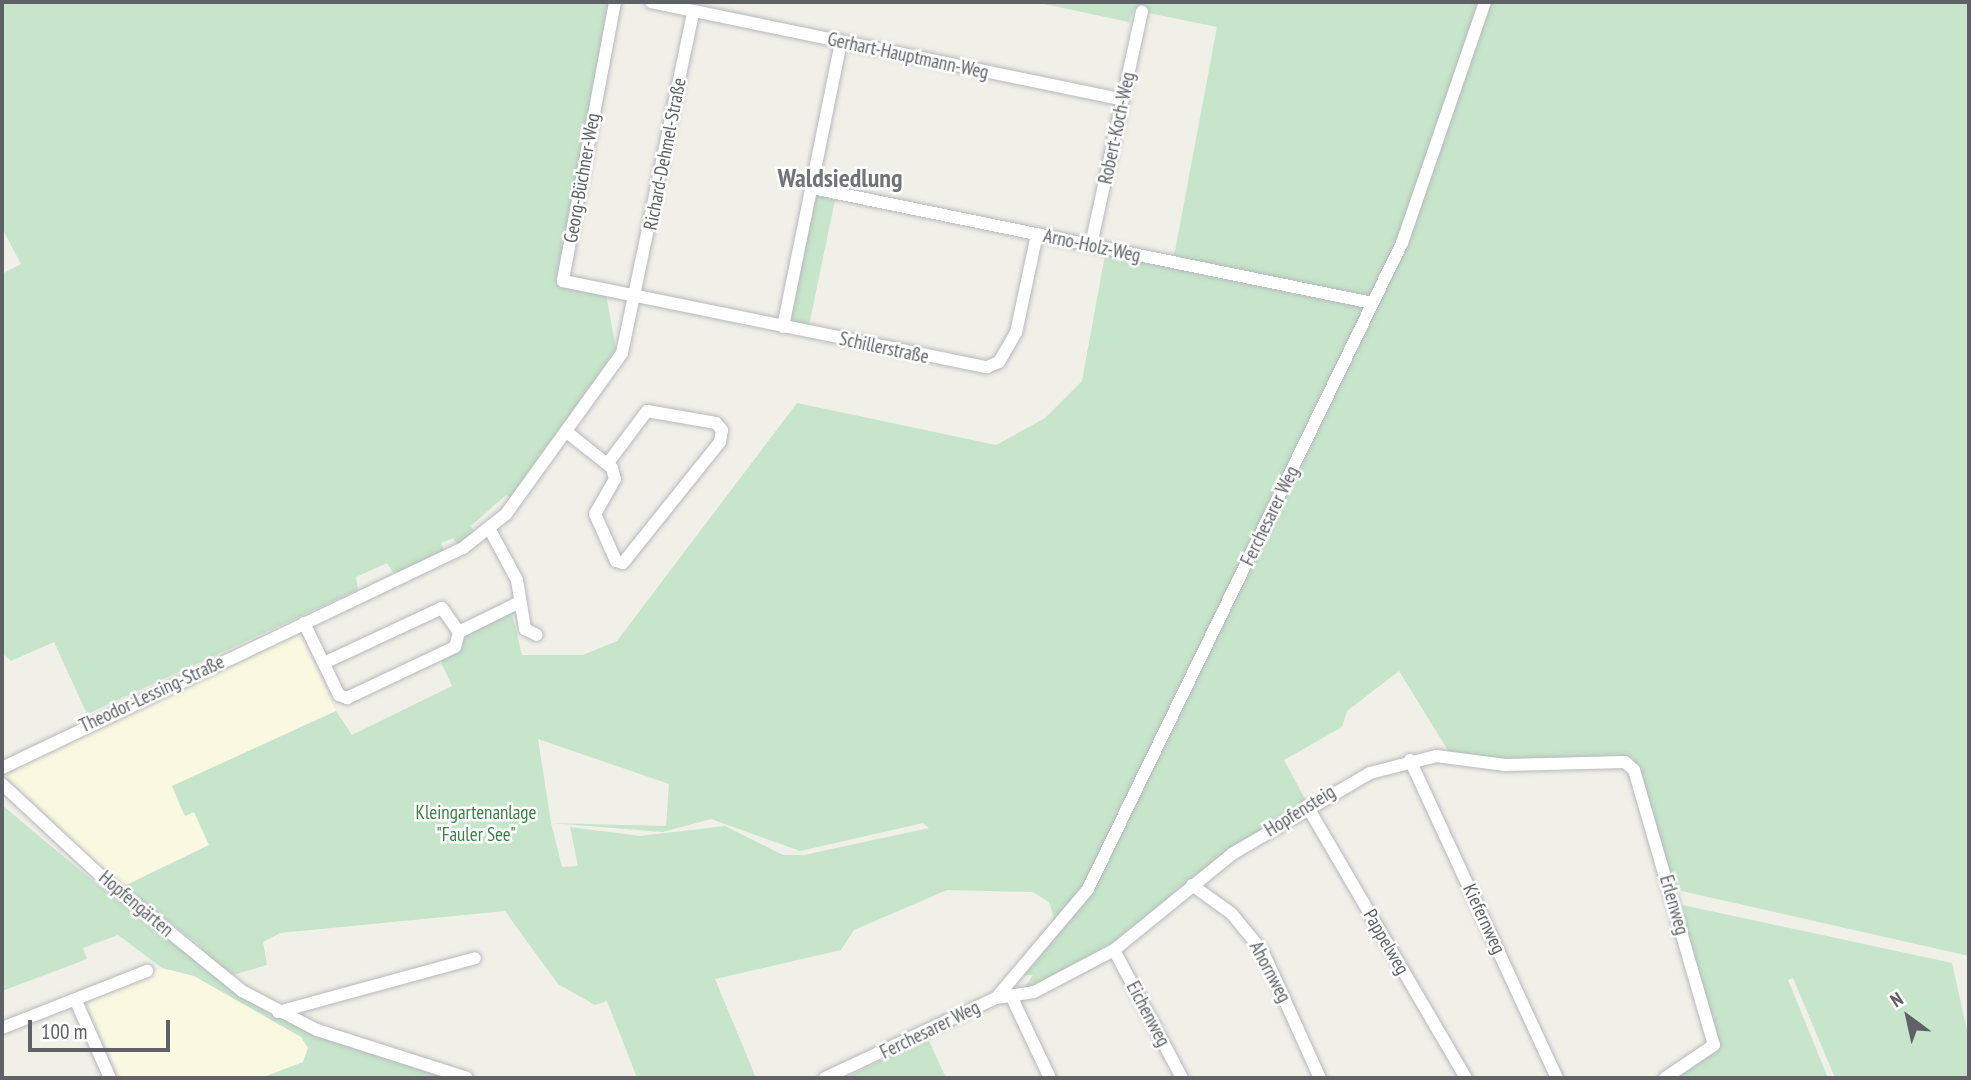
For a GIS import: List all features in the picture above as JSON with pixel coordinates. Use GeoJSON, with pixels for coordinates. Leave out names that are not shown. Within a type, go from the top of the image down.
{"type":"FeatureCollection","features":[{"type":"Feature","properties":{"kind":"street","name":"Georg-Büchner-Weg"},"geometry":{"type":"LineString","coordinates":[[615,2],[563,281],[637,296]]}},
{"type":"Feature","properties":{"kind":"street"},"geometry":{"type":"LineString","coordinates":[[651,2],[693,12]]}},
{"type":"Feature","properties":{"kind":"street","name":"Ferchesarer Weg"},"geometry":{"type":"LineString","coordinates":[[825,1078],[996,998],[1069,918],[1110,851],[1415,210],[1485,2]]}},
{"type":"Feature","properties":{"kind":"street","name":"Robert-Koch-Weg"},"geometry":{"type":"LineString","coordinates":[[1091,245],[1142,11]]}},
{"type":"Feature","properties":{"kind":"street","name":"Richard-Dehmel-Straße"},"geometry":{"type":"LineString","coordinates":[[637,296],[693,12]]}},
{"type":"Feature","properties":{"kind":"street","name":"Gerhart-Hauptmann-Weg"},"geometry":{"type":"LineString","coordinates":[[693,12],[1123,100]]}},
{"type":"Feature","properties":{"kind":"street"},"geometry":{"type":"LineString","coordinates":[[783,327],[841,42]]}},
{"type":"Feature","properties":{"kind":"street","name":"Arno-Holz-Weg"},"geometry":{"type":"LineString","coordinates":[[812,188],[1372,303]]}},
{"type":"Feature","properties":{"kind":"street","name":"Schillerstraße"},"geometry":{"type":"LineString","coordinates":[[637,296],[987,367],[999,362],[1016,333],[1037,234]]}},
{"type":"Feature","properties":{"kind":"street","name":"Theodor-Lessing-Straße"},"geometry":{"type":"LineString","coordinates":[[2,768],[490,530],[568,433],[621,353],[637,296]]}},
{"type":"Feature","properties":{"kind":"street"},"geometry":{"type":"LineString","coordinates":[[568,433],[608,463],[615,479],[594,514],[616,561],[622,563],[720,443],[722,430],[716,423],[647,411],[608,463]]}},
{"type":"Feature","properties":{"kind":"street"},"geometry":{"type":"LineString","coordinates":[[490,530],[517,580],[525,629],[537,635]]}},
{"type":"Feature","properties":{"kind":"street"},"geometry":{"type":"LineString","coordinates":[[304,623],[339,695],[347,698],[455,647],[459,632],[520,602]]}},
{"type":"Feature","properties":{"kind":"street"},"geometry":{"type":"LineString","coordinates":[[324,663],[442,608],[459,632]]}},
{"type":"Feature","properties":{"kind":"street","name":"Hopfensteig"},"geometry":{"type":"LineString","coordinates":[[1012,998],[1114,950],[1192,885],[1343,784],[1410,760],[1446,756],[1505,765],[1631,765]]}},
{"type":"Feature","properties":{"kind":"street","name":"Kiefernweg"},"geometry":{"type":"LineString","coordinates":[[1410,760],[1557,1078]]}},
{"type":"Feature","properties":{"kind":"street","name":"Erlenweg"},"geometry":{"type":"LineString","coordinates":[[1631,765],[1714,1045],[1665,1078]]}},
{"type":"Feature","properties":{"kind":"street","name":"Hopfengärten"},"geometry":{"type":"LineString","coordinates":[[2,784],[209,969],[278,1012],[369,1050],[467,1078]]}},
{"type":"Feature","properties":{"kind":"street","name":"Pappelweg"},"geometry":{"type":"LineString","coordinates":[[1307,806],[1466,1078]]}},
{"type":"Feature","properties":{"kind":"street","name":"Ahornweg"},"geometry":{"type":"LineString","coordinates":[[1192,885],[1232,914],[1263,952],[1320,1078]]}},
{"type":"Feature","properties":{"kind":"street","name":"Eichenweg"},"geometry":{"type":"LineString","coordinates":[[1114,950],[1182,1078]]}},
{"type":"Feature","properties":{"kind":"street"},"geometry":{"type":"LineString","coordinates":[[278,1012],[416,967],[475,958]]}},
{"type":"Feature","properties":{"kind":"street"},"geometry":{"type":"LineString","coordinates":[[2,1028],[148,971]]}},
{"type":"Feature","properties":{"kind":"street","name":"Ferchesarer Weg"},"geometry":{"type":"LineString","coordinates":[[996,998],[1012,998]]}},
{"type":"Feature","properties":{"kind":"street"},"geometry":{"type":"LineString","coordinates":[[1012,998],[1050,1078]]}},
{"type":"Feature","properties":{"kind":"street"},"geometry":{"type":"LineString","coordinates":[[76,1000],[110,1078]]}},
{"type":"Feature","properties":{"kind":"shaded area"},"geometry":{"type":"Polygon","coordinates":[[[298,631],[336,711],[172,786],[184,816],[194,812],[209,845],[122,887],[8,778],[22,762],[298,631]]]}},
{"type":"Feature","properties":{"kind":"shaded area"},"geometry":{"type":"Polygon","coordinates":[[[162,968],[194,976],[301,1037],[308,1048],[303,1062],[261,1078],[120,1078],[86,999],[162,968]]]}},
{"type":"Feature","properties":{"kind":"green space"},"geometry":{"type":"Polygon","coordinates":[[[2,2],[610,2],[559,278],[606,294],[616,349],[512,499],[506,495],[471,526],[475,533],[457,544],[453,538],[441,543],[444,550],[395,575],[387,563],[356,577],[358,590],[87,714],[54,642],[11,661],[2,653],[2,274],[21,264],[2,228],[2,2]]]}},
{"type":"Feature","properties":{"kind":"green space","name":"Kleingartenanlage \"Fauler See\""},"geometry":{"type":"Polygon","coordinates":[[[1035,2],[1969,2],[1969,956],[1673,889],[1633,758],[1508,761],[1449,752],[1399,671],[1347,711],[1342,727],[1284,760],[1306,801],[1224,854],[1141,927],[1021,993],[1033,975],[1015,975],[1054,918],[1049,902],[1033,892],[947,890],[854,930],[841,950],[715,979],[756,1078],[637,1078],[607,1001],[595,1005],[558,984],[505,911],[280,933],[263,942],[267,965],[226,977],[197,943],[122,887],[209,845],[194,812],[185,816],[172,786],[336,711],[352,735],[452,686],[440,660],[462,649],[466,633],[511,610],[522,655],[583,655],[617,641],[797,403],[996,445],[1045,418],[1082,381],[1105,255],[1172,267],[1217,27],[1134,10],[1129,22],[1035,2]],[[538,739],[551,823],[666,826],[669,784],[538,739]],[[711,819],[663,832],[551,823],[562,867],[578,866],[570,827],[640,836],[725,826],[783,855],[804,855],[929,828],[923,823],[800,851],[711,819]]]}},
{"type":"Feature","properties":{"kind":"green space"},"geometry":{"type":"Polygon","coordinates":[[[815,195],[835,200],[809,325],[789,321],[815,195]]]}},
{"type":"Feature","properties":{"kind":"green space"},"geometry":{"type":"Polygon","coordinates":[[[2,805],[100,887],[122,895],[205,970],[271,1012],[366,1052],[456,1078],[261,1078],[303,1062],[308,1048],[301,1037],[194,976],[162,968],[118,935],[83,948],[87,959],[2,991],[2,805]]]}},
{"type":"Feature","properties":{"kind":"green space"},"geometry":{"type":"Polygon","coordinates":[[[1682,905],[1952,963],[1969,1039],[1969,1078],[1835,1078],[1793,978],[1788,980],[1828,1078],[1670,1078],[1711,1051],[1682,905]]]}},
{"type":"Feature","properties":{"kind":"green space"},"geometry":{"type":"Polygon","coordinates":[[[928,1039],[946,1078],[844,1078],[928,1039]]]}},
{"type":"Feature","properties":{"kind":"district","name":"Waldsiedlung"},"geometry":{"type":"Point","coordinates":[840,178]}}]}
